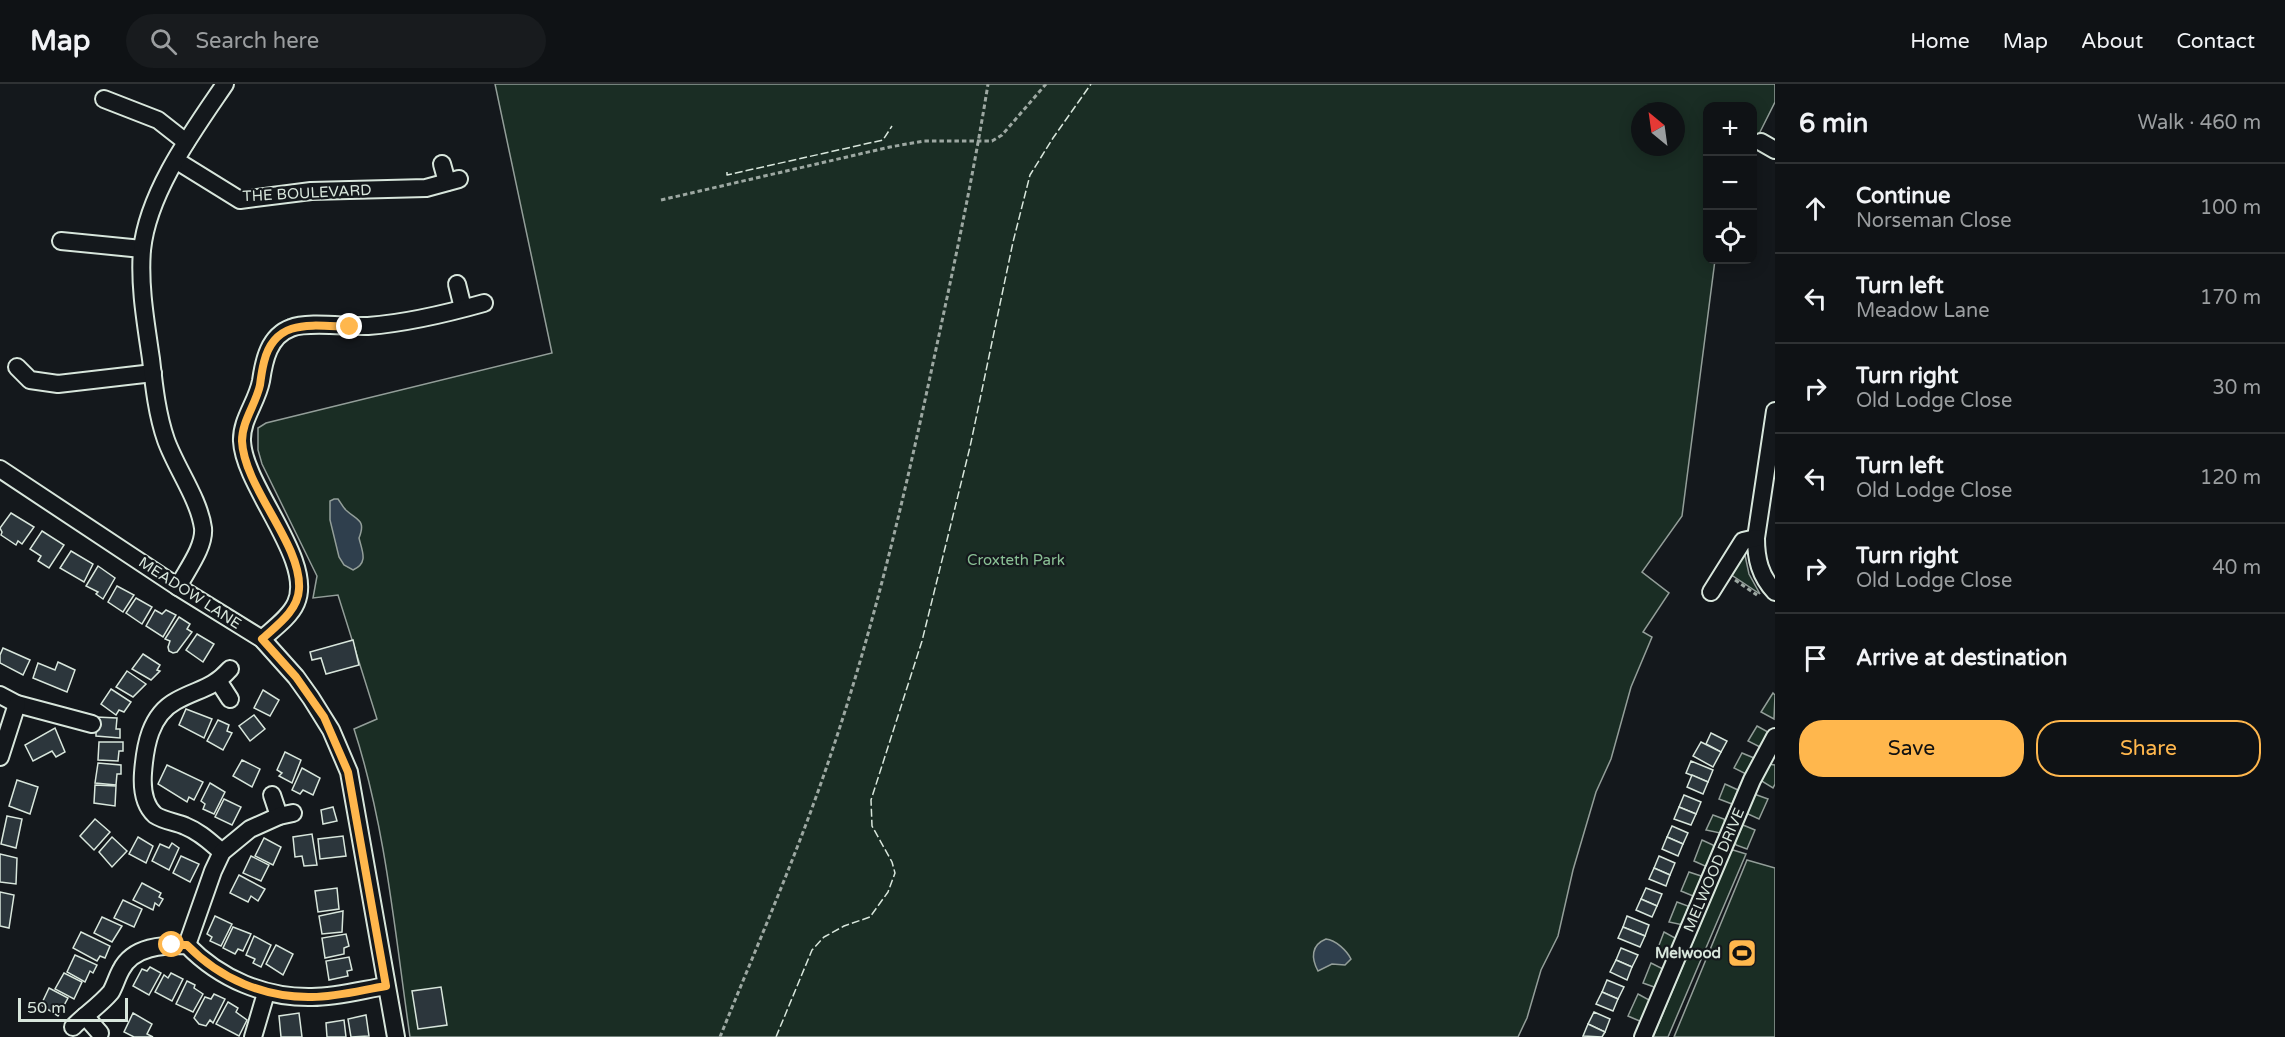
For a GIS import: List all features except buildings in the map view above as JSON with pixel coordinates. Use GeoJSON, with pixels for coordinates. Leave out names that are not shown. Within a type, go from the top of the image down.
{"type":"FeatureCollection","features":[{"type":"Feature","properties":{"kind":"street"},"geometry":{"type":"LineString","coordinates":[[178,587],[199,547],[203,531],[199,514],[166,440],[159,414],[143,306],[142,249],[155,199],[186,142],[225,84]]}},
{"type":"Feature","properties":{"kind":"street"},"geometry":{"type":"LineString","coordinates":[[104,99],[158,120],[186,142]]}},
{"type":"Feature","properties":{"kind":"street","name":"THE BOULEVARD"},"geometry":{"type":"LineString","coordinates":[[177,161],[240,200],[311,191],[426,188],[453,181],[442,164]]}},
{"type":"Feature","properties":{"kind":"street"},"geometry":{"type":"LineString","coordinates":[[61,241],[142,249]]}},
{"type":"Feature","properties":{"kind":"street"},"geometry":{"type":"LineString","coordinates":[[457,284],[463,308]]}},
{"type":"Feature","properties":{"kind":"street"},"geometry":{"type":"LineString","coordinates":[[262,639],[291,611],[296,603],[299,589],[298,573],[252,474],[242,442],[243,430],[260,387],[268,350],[275,339],[292,327],[350,327],[396,323],[444,315],[484,303]]}},
{"type":"Feature","properties":{"kind":"street"},"geometry":{"type":"LineString","coordinates":[[17,367],[30,380],[58,384],[153,373]]}},
{"type":"Feature","properties":{"kind":"street"},"geometry":{"type":"LineString","coordinates":[[1774,591],[1761,573],[1755,538],[1775,411]]}},
{"type":"Feature","properties":{"kind":"street","name":"MEADOW LANE"},"geometry":{"type":"LineString","coordinates":[[0,469],[178,587],[262,639],[296,677],[324,717],[348,772],[396,1037]]}},
{"type":"Feature","properties":{"kind":"street"},"geometry":{"type":"LineString","coordinates":[[1711,592],[1743,541],[1755,538]]}},
{"type":"Feature","properties":{"kind":"street"},"geometry":{"type":"LineString","coordinates":[[222,852],[198,832],[155,814],[143,794],[142,782],[147,740],[165,708],[175,701],[219,682],[230,669]]}},
{"type":"Feature","properties":{"kind":"street"},"geometry":{"type":"LineString","coordinates":[[219,682],[230,699]]}},
{"type":"Feature","properties":{"kind":"street"},"geometry":{"type":"LineString","coordinates":[[0,695],[17,704],[92,724]]}},
{"type":"Feature","properties":{"kind":"street"},"geometry":{"type":"LineString","coordinates":[[0,757],[17,704]]}},
{"type":"Feature","properties":{"kind":"street","name":"MELWOOD DRIVE"},"geometry":{"type":"LineString","coordinates":[[1642,1037],[1752,780],[1775,737]]}},
{"type":"Feature","properties":{"kind":"street"},"geometry":{"type":"LineString","coordinates":[[187,945],[222,852],[250,829],[286,814],[272,795]]}},
{"type":"Feature","properties":{"kind":"street"},"geometry":{"type":"LineString","coordinates":[[100,1033],[79,1021],[112,990],[122,968],[131,957],[146,949],[160,946],[187,945],[219,970],[266,993],[313,997],[386,986]]}},
{"type":"Feature","properties":{"kind":"street"},"geometry":{"type":"LineString","coordinates":[[253,1037],[266,993]]}},
{"type":"Feature","properties":{"kind":"path"},"geometry":{"type":"LineString","coordinates":[[720,1037],[804,834],[849,700],[911,463],[979,142],[988,84]]}},
{"type":"Feature","properties":{"kind":"path"},"geometry":{"type":"LineString","coordinates":[[661,200],[890,147],[935,141],[992,141],[1002,135],[1046,84]]}},
{"type":"Feature","properties":{"kind":"path"},"geometry":{"type":"LineString","coordinates":[[1724,572],[1767,601],[1774,591]]}},
{"type":"Feature","properties":{"kind":"green space","name":"Croxteth Park"},"geometry":{"type":"Polygon","coordinates":[[[495,84],[1775,84],[1775,102],[1757,138],[1757,102],[1703,102],[1703,264],[1714,264],[1682,516],[1642,572],[1669,593],[1643,632],[1652,637],[1631,687],[1611,759],[1596,792],[1573,870],[1558,936],[1541,970],[1527,1018],[1518,1037],[410,1037],[382,843],[365,766],[354,729],[377,719],[338,595],[313,598],[317,576],[262,464],[258,450],[258,428],[266,423],[552,353],[495,84]]]}},
{"type":"Feature","properties":{"kind":"green space"},"geometry":{"type":"Polygon","coordinates":[[[1743,546],[1749,574],[1760,594],[1727,572],[1743,546]]]}},
{"type":"Feature","properties":{"kind":"green space"},"geometry":{"type":"Polygon","coordinates":[[[1773,693],[1775,695],[1774,719],[1761,712],[1773,693]]]}},
{"type":"Feature","properties":{"kind":"green space"},"geometry":{"type":"Polygon","coordinates":[[[1757,726],[1768,732],[1760,747],[1748,741],[1757,726]]]}},
{"type":"Feature","properties":{"kind":"green space"},"geometry":{"type":"Polygon","coordinates":[[[1742,753],[1754,758],[1746,774],[1734,768],[1742,753]]]}},
{"type":"Feature","properties":{"kind":"green space"},"geometry":{"type":"Polygon","coordinates":[[[1768,764],[1775,765],[1773,788],[1760,780],[1768,764]]]}},
{"type":"Feature","properties":{"kind":"green space"},"geometry":{"type":"Polygon","coordinates":[[[1725,784],[1738,790],[1732,804],[1719,799],[1725,784]]]}},
{"type":"Feature","properties":{"kind":"green space"},"geometry":{"type":"Polygon","coordinates":[[[1754,794],[1768,799],[1759,819],[1748,814],[1747,811],[1754,794]]]}},
{"type":"Feature","properties":{"kind":"green space"},"geometry":{"type":"Polygon","coordinates":[[[1713,815],[1724,819],[1725,823],[1720,833],[1706,830],[1713,815]]]}},
{"type":"Feature","properties":{"kind":"green space"},"geometry":{"type":"Polygon","coordinates":[[[1743,825],[1755,830],[1747,849],[1736,845],[1735,842],[1743,825]]]}},
{"type":"Feature","properties":{"kind":"green space"},"geometry":{"type":"Polygon","coordinates":[[[1702,840],[1713,845],[1714,848],[1705,866],[1694,861],[1702,840]]]}},
{"type":"Feature","properties":{"kind":"green space"},"geometry":{"type":"Polygon","coordinates":[[[1731,851],[1746,854],[1668,1037],[1653,1037],[1731,851]]]}},
{"type":"Feature","properties":{"kind":"green space","name":"Melwood"},"geometry":{"type":"Polygon","coordinates":[[[1747,860],[1775,868],[1775,1037],[1674,1037],[1747,860]]]}},
{"type":"Feature","properties":{"kind":"green space"},"geometry":{"type":"Polygon","coordinates":[[[1689,872],[1703,878],[1696,895],[1693,896],[1681,891],[1689,872]]]}},
{"type":"Feature","properties":{"kind":"green space"},"geometry":{"type":"Polygon","coordinates":[[[1677,902],[1690,909],[1683,925],[1669,922],[1677,902]]]}},
{"type":"Feature","properties":{"kind":"green space"},"geometry":{"type":"Polygon","coordinates":[[[1664,932],[1677,939],[1670,957],[1656,953],[1664,932]]]}},
{"type":"Feature","properties":{"kind":"green space"},"geometry":{"type":"Polygon","coordinates":[[[1651,963],[1665,970],[1657,988],[1643,983],[1651,963]]]}},
{"type":"Feature","properties":{"kind":"green space"},"geometry":{"type":"Polygon","coordinates":[[[1638,994],[1651,1001],[1642,1022],[1628,1016],[1638,994]]]}},
{"type":"Feature","properties":{"kind":"water"},"geometry":{"type":"Polygon","coordinates":[[[338,499],[361,524],[359,538],[363,560],[353,570],[344,565],[339,557],[330,520],[330,501],[338,499]]]}},
{"type":"Feature","properties":{"kind":"water"},"geometry":{"type":"Polygon","coordinates":[[[1326,939],[1341,946],[1351,959],[1345,965],[1332,964],[1318,971],[1314,961],[1315,948],[1326,939]]]}},
{"type":"Feature","properties":{"kind":"fence"},"geometry":{"type":"LineString","coordinates":[[776,1037],[812,950],[824,937],[844,926],[870,917],[888,892],[895,873],[892,862],[872,826],[871,800],[922,641],[970,447],[1013,242],[1030,175],[1091,84]]}},
{"type":"Feature","properties":{"kind":"fence"},"geometry":{"type":"LineString","coordinates":[[727,172],[727,175],[883,140],[892,126]]}},
{"type":"Feature","properties":{"kind":"place","name":"Melwood"},"geometry":{"type":"Point","coordinates":[1742,953]}},
{"type":"Feature","properties":{"kind":"route"},"geometry":{"type":"LineString","coordinates":[[172,945],[187,945],[219,970],[266,993],[313,997],[386,986],[348,772],[324,717],[296,677],[262,639],[291,611],[296,603],[299,589],[298,573],[252,474],[242,442],[247,417],[260,387],[264,362],[275,339],[292,327],[350,327]]}}]}
